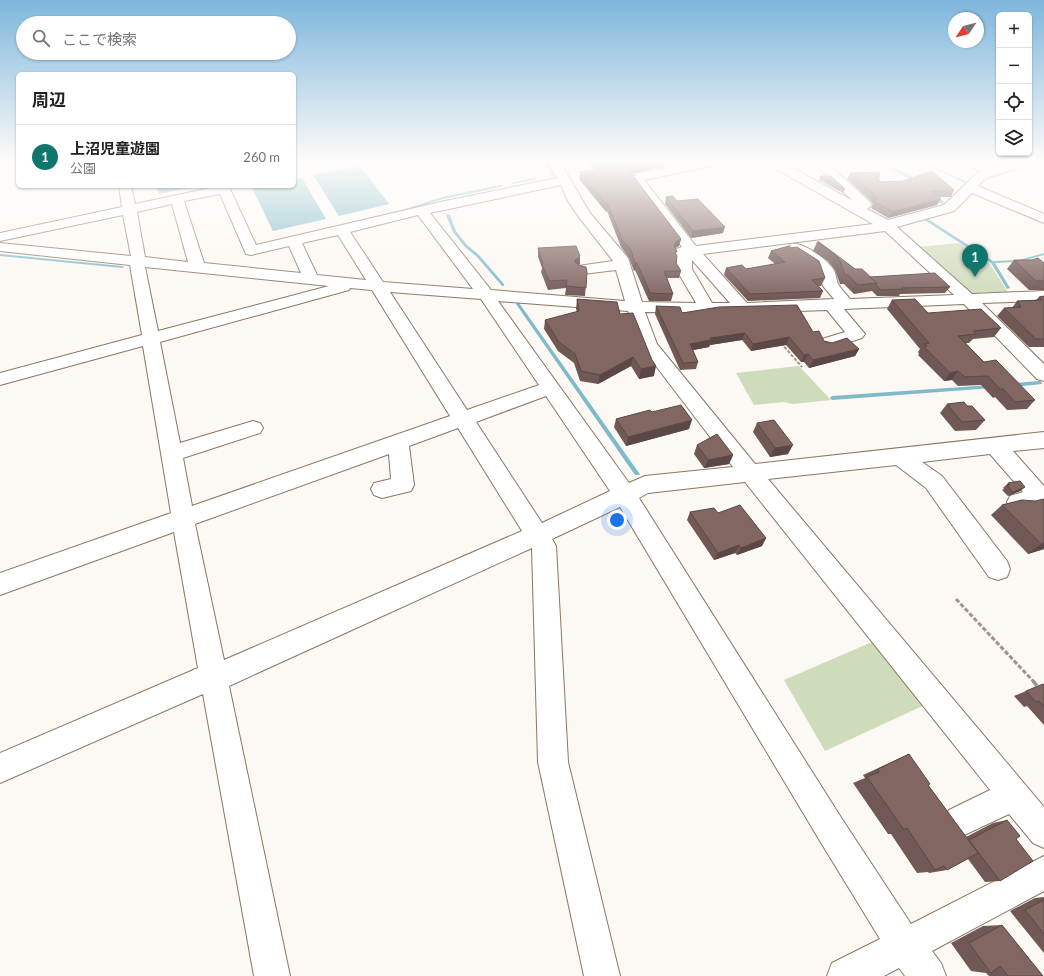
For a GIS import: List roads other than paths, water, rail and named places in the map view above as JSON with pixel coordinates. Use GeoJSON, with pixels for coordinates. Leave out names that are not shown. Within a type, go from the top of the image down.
{"type":"FeatureCollection","features":[{"type":"Feature","properties":{"kind":"street"},"geometry":{"type":"LineString","coordinates":[[0,236],[137,208]]}},
{"type":"Feature","properties":{"kind":"street"},"geometry":{"type":"LineString","coordinates":[[180,208],[197,267]]}},
{"type":"Feature","properties":{"kind":"street"},"geometry":{"type":"LineString","coordinates":[[232,208],[251,251],[434,208]]}},
{"type":"Feature","properties":{"kind":"street"},"geometry":{"type":"LineString","coordinates":[[580,208],[604,241],[620,258],[635,307],[649,344],[750,473],[1044,832]]}},
{"type":"Feature","properties":{"kind":"street"},"geometry":{"type":"LineString","coordinates":[[659,208],[692,250],[743,308]]}},
{"type":"Feature","properties":{"kind":"street"},"geometry":{"type":"LineString","coordinates":[[856,208],[888,225]]}},
{"type":"Feature","properties":{"kind":"street"},"geometry":{"type":"LineString","coordinates":[[867,208],[969,300],[1044,375]]}},
{"type":"Feature","properties":{"kind":"street"},"geometry":{"type":"LineString","coordinates":[[707,308],[684,268],[685,259],[681,252],[888,225],[948,208]]}},
{"type":"Feature","properties":{"kind":"street"},"geometry":{"type":"LineString","coordinates":[[1018,208],[1044,219]]}},
{"type":"Feature","properties":{"kind":"street"},"geometry":{"type":"LineString","coordinates":[[130,209],[138,256],[137,262],[183,520],[272,976]]}},
{"type":"Feature","properties":{"kind":"street"},"geometry":{"type":"LineString","coordinates":[[870,210],[884,209]]}},
{"type":"Feature","properties":{"kind":"street"},"geometry":{"type":"LineString","coordinates":[[422,211],[486,295],[625,495],[831,830],[905,946],[928,976]]}},
{"type":"Feature","properties":{"kind":"street"},"geometry":{"type":"LineString","coordinates":[[342,230],[367,285],[462,420],[544,546],[553,762],[602,976]]}},
{"type":"Feature","properties":{"kind":"street"},"geometry":{"type":"LineString","coordinates":[[783,239],[826,270],[839,305],[856,334],[828,343]]}},
{"type":"Feature","properties":{"kind":"street"},"geometry":{"type":"LineString","coordinates":[[294,241],[311,279]]}},
{"type":"Feature","properties":{"kind":"street"},"geometry":{"type":"LineString","coordinates":[[0,247],[367,285],[635,307],[743,308],[1044,296]]}},
{"type":"Feature","properties":{"kind":"street"},"geometry":{"type":"LineString","coordinates":[[583,269],[622,265]]}},
{"type":"Feature","properties":{"kind":"street"},"geometry":{"type":"LineString","coordinates":[[0,379],[151,338],[367,285]]}},
{"type":"Feature","properties":{"kind":"street"},"geometry":{"type":"LineString","coordinates":[[0,584],[550,388]]}},
{"type":"Feature","properties":{"kind":"street"},"geometry":{"type":"LineString","coordinates":[[172,454],[253,428]]}},
{"type":"Feature","properties":{"kind":"street"},"geometry":{"type":"LineString","coordinates":[[0,768],[213,677],[227,673],[645,486],[1044,440]]}},
{"type":"Feature","properties":{"kind":"street"},"geometry":{"type":"LineString","coordinates":[[382,490],[403,485],[398,443]]}},
{"type":"Feature","properties":{"kind":"street"},"geometry":{"type":"LineString","coordinates":[[995,446],[1040,497],[1018,502]]}},
{"type":"Feature","properties":{"kind":"street"},"geometry":{"type":"LineString","coordinates":[[900,456],[934,482],[998,569]]}},
{"type":"Feature","properties":{"kind":"street"},"geometry":{"type":"LineString","coordinates":[[960,821],[1014,795]]}},
{"type":"Feature","properties":{"kind":"street"},"geometry":{"type":"LineString","coordinates":[[845,976],[1044,873]]}},
{"type":"Feature","properties":{"kind":"water"},"geometry":{"type":"Polygon","coordinates":[[[262,208],[319,208],[326,219],[273,231],[262,208]]]}},
{"type":"Feature","properties":{"kind":"water"},"geometry":{"type":"Polygon","coordinates":[[[334,208],[374,208],[339,216],[334,208]]]}},
{"type":"Feature","properties":{"kind":"waterway"},"geometry":{"type":"LineString","coordinates":[[266,243],[413,208]]}},
{"type":"Feature","properties":{"kind":"waterway"},"geometry":{"type":"LineString","coordinates":[[448,215],[454,231],[503,285]]}},
{"type":"Feature","properties":{"kind":"waterway"},"geometry":{"type":"LineString","coordinates":[[924,218],[992,262]]}},
{"type":"Feature","properties":{"kind":"waterway"},"geometry":{"type":"LineString","coordinates":[[992,262],[1019,261],[1044,254]]}},
{"type":"Feature","properties":{"kind":"waterway"},"geometry":{"type":"LineString","coordinates":[[0,255],[122,267]]}},
{"type":"Feature","properties":{"kind":"waterway"},"geometry":{"type":"LineString","coordinates":[[992,262],[1008,288]]}},
{"type":"Feature","properties":{"kind":"waterway"},"geometry":{"type":"LineString","coordinates":[[518,304],[637,474]]}},
{"type":"Feature","properties":{"kind":"waterway"},"geometry":{"type":"LineString","coordinates":[[1014,385],[1040,383]]}},
{"type":"Feature","properties":{"kind":"waterway"},"geometry":{"type":"LineString","coordinates":[[832,398],[991,387]]}},
{"type":"Feature","properties":{"kind":"place","name":"上沼児童遊園"},"geometry":{"type":"Point","coordinates":[975,277]}}]}
